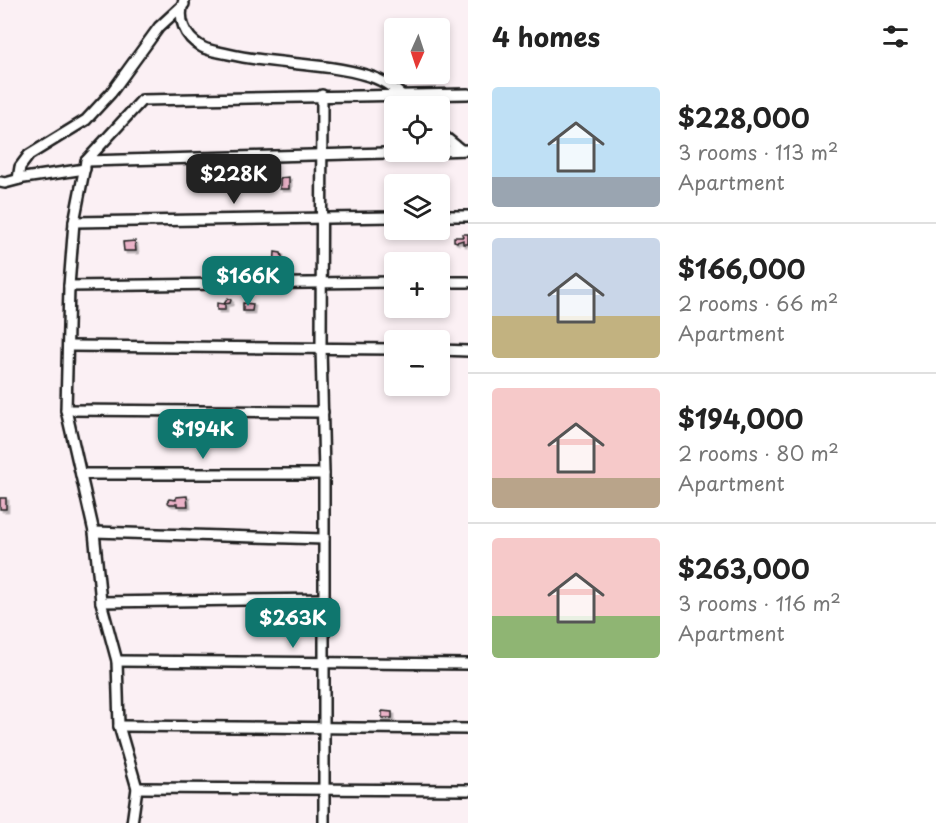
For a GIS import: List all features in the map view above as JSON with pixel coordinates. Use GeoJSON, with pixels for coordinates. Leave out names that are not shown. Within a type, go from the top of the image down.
{"type":"FeatureCollection","features":[{"type":"Feature","properties":{"kind":"street"},"geometry":{"type":"LineString","coordinates":[[184,2],[182,22],[186,33],[202,47],[247,58],[317,64],[369,76],[384,82],[402,94]]}},
{"type":"Feature","properties":{"kind":"street"},"geometry":{"type":"LineString","coordinates":[[18,179],[20,167],[29,155],[86,120],[111,93],[159,27],[184,2]]}},
{"type":"Feature","properties":{"kind":"street"},"geometry":{"type":"LineString","coordinates":[[132,823],[137,788],[119,726],[117,661],[101,602],[94,532],[66,410],[69,286],[74,222],[86,165],[142,100],[468,94]]}},
{"type":"Feature","properties":{"kind":"street"},"geometry":{"type":"LineString","coordinates":[[322,95],[324,823]]}},
{"type":"Feature","properties":{"kind":"street"},"geometry":{"type":"LineString","coordinates":[[450,140],[464,150]]}},
{"type":"Feature","properties":{"kind":"street"},"geometry":{"type":"LineString","coordinates":[[0,182],[5,183],[86,165],[384,154]]}},
{"type":"Feature","properties":{"kind":"street"},"geometry":{"type":"LineString","coordinates":[[450,216],[468,216]]}},
{"type":"Feature","properties":{"kind":"street"},"geometry":{"type":"LineString","coordinates":[[74,222],[384,217]]}},
{"type":"Feature","properties":{"kind":"street"},"geometry":{"type":"LineString","coordinates":[[69,286],[384,282]]}},
{"type":"Feature","properties":{"kind":"street"},"geometry":{"type":"LineString","coordinates":[[450,282],[468,282]]}},
{"type":"Feature","properties":{"kind":"street"},"geometry":{"type":"LineString","coordinates":[[69,346],[384,349]]}},
{"type":"Feature","properties":{"kind":"street"},"geometry":{"type":"LineString","coordinates":[[450,350],[468,351]]}},
{"type":"Feature","properties":{"kind":"street"},"geometry":{"type":"LineString","coordinates":[[66,410],[323,411]]}},
{"type":"Feature","properties":{"kind":"street"},"geometry":{"type":"LineString","coordinates":[[81,474],[324,474]]}},
{"type":"Feature","properties":{"kind":"street"},"geometry":{"type":"LineString","coordinates":[[94,532],[324,539]]}},
{"type":"Feature","properties":{"kind":"street"},"geometry":{"type":"LineString","coordinates":[[101,602],[324,599]]}},
{"type":"Feature","properties":{"kind":"street"},"geometry":{"type":"LineString","coordinates":[[117,661],[468,664]]}},
{"type":"Feature","properties":{"kind":"street"},"geometry":{"type":"LineString","coordinates":[[119,726],[468,729]]}},
{"type":"Feature","properties":{"kind":"street"},"geometry":{"type":"LineString","coordinates":[[137,788],[468,790]]}},
{"type":"Feature","properties":{"kind":"building"},"geometry":{"type":"Polygon","coordinates":[[[289,177],[289,189],[280,189],[280,178],[289,177]]]}},
{"type":"Feature","properties":{"kind":"building"},"geometry":{"type":"Polygon","coordinates":[[[462,234],[468,234],[468,244],[463,244],[463,240],[454,241],[454,237],[463,237],[462,234]]]}},
{"type":"Feature","properties":{"kind":"building"},"geometry":{"type":"Polygon","coordinates":[[[135,241],[136,251],[124,251],[123,242],[135,241]]]}},
{"type":"Feature","properties":{"kind":"building"},"geometry":{"type":"Polygon","coordinates":[[[275,252],[281,253],[283,260],[287,260],[288,265],[285,265],[281,273],[276,272],[274,268],[275,252]]]}},
{"type":"Feature","properties":{"kind":"building"},"geometry":{"type":"Polygon","coordinates":[[[228,298],[231,300],[230,303],[225,304],[225,310],[217,310],[217,303],[224,304],[228,298]]]}},
{"type":"Feature","properties":{"kind":"building"},"geometry":{"type":"Polygon","coordinates":[[[243,303],[253,304],[252,311],[243,311],[243,303]]]}},
{"type":"Feature","properties":{"kind":"building"},"geometry":{"type":"Polygon","coordinates":[[[187,496],[188,506],[177,506],[177,504],[167,502],[169,499],[176,500],[176,497],[187,496]]]}},
{"type":"Feature","properties":{"kind":"building"},"geometry":{"type":"Polygon","coordinates":[[[0,498],[6,498],[6,509],[0,509],[0,498]]]}},
{"type":"Feature","properties":{"kind":"building"},"geometry":{"type":"Polygon","coordinates":[[[382,711],[392,712],[392,718],[382,718],[382,711]]]}}]}
